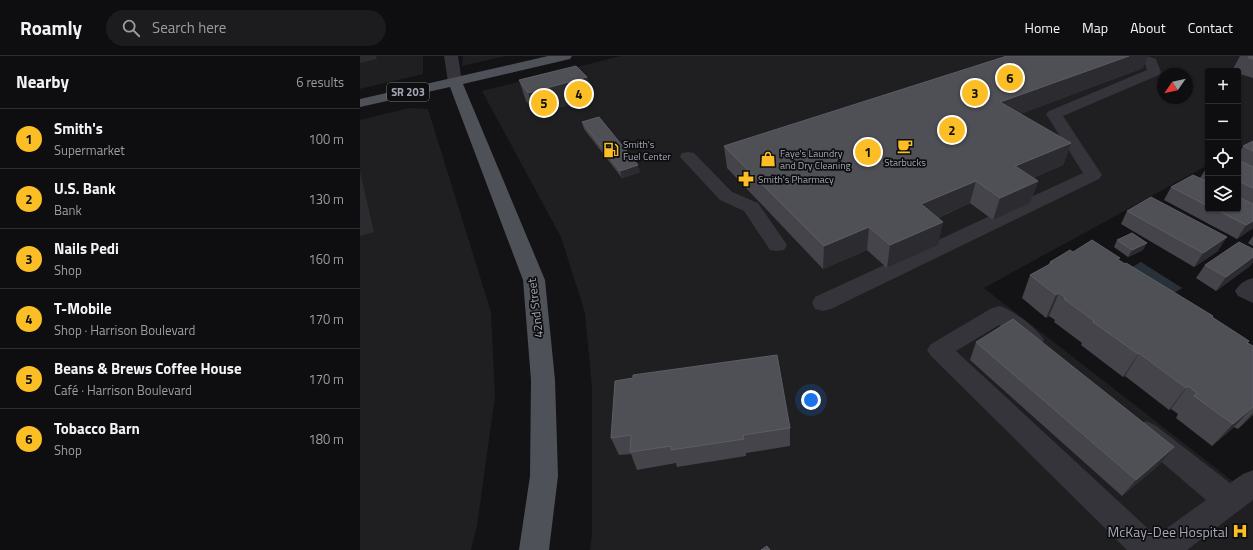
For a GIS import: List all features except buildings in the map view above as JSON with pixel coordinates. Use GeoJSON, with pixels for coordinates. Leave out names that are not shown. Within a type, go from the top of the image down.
{"type":"FeatureCollection","features":[{"type":"Feature","properties":{"kind":"main road","name":"SR 203"},"geometry":{"type":"LineString","coordinates":[[360,103],[566,56]]}},
{"type":"Feature","properties":{"kind":"main road","name":"42nd Street"},"geometry":{"type":"LineString","coordinates":[[455,82],[534,280],[542,380],[544,476],[534,550]]}},
{"type":"Feature","properties":{"kind":"street","name":"42nd Street"},"geometry":{"type":"LineString","coordinates":[[451,56],[455,82]]}},
{"type":"Feature","properties":{"kind":"street"},"geometry":{"type":"LineString","coordinates":[[823,303],[1093,175],[1054,114],[1154,72],[1151,62],[1135,56]]}},
{"type":"Feature","properties":{"kind":"street"},"geometry":{"type":"LineString","coordinates":[[688,157],[726,196],[751,207],[777,245]]}},
{"type":"Feature","properties":{"kind":"street"},"geometry":{"type":"LineString","coordinates":[[1253,285],[1246,291],[1253,295]]}},
{"type":"Feature","properties":{"kind":"street"},"geometry":{"type":"LineString","coordinates":[[1048,353],[1000,314],[939,350],[1149,550]]}},
{"type":"Feature","properties":{"kind":"street"},"geometry":{"type":"LineString","coordinates":[[1127,417],[1230,501]]}},
{"type":"Feature","properties":{"kind":"street"},"geometry":{"type":"LineString","coordinates":[[1162,550],[1253,483]]}},
{"type":"Feature","properties":{"kind":"shaded area"},"geometry":{"type":"Polygon","coordinates":[[[360,56],[423,56],[423,74],[360,89],[360,56]]]}},
{"type":"Feature","properties":{"kind":"shaded area"},"geometry":{"type":"Polygon","coordinates":[[[463,56],[505,56],[462,66],[463,56]]]}},
{"type":"Feature","properties":{"kind":"shaded area"},"geometry":{"type":"Polygon","coordinates":[[[621,56],[1253,56],[1253,140],[1241,146],[1241,68],[1205,68],[1205,167],[984,288],[1253,497],[1253,550],[590,550],[592,533],[592,388],[585,313],[561,237],[482,91],[621,56]]]}},
{"type":"Feature","properties":{"kind":"shaded area"},"geometry":{"type":"Polygon","coordinates":[[[409,108],[428,109],[491,312],[495,396],[477,526],[471,550],[360,550],[360,120],[409,108]]]}},
{"type":"Feature","properties":{"kind":"shaded area"},"geometry":{"type":"Polygon","coordinates":[[[1141,262],[1182,288],[1168,297],[1127,270],[1141,262]]]}},
{"type":"Feature","properties":{"kind":"place","name":"Tobacco Barn"},"geometry":{"type":"Point","coordinates":[1010,78]}},
{"type":"Feature","properties":{"kind":"place","name":"Nails Pedi"},"geometry":{"type":"Point","coordinates":[975,93]}},
{"type":"Feature","properties":{"kind":"place","name":"T-Mobile"},"geometry":{"type":"Point","coordinates":[579,94]}},
{"type":"Feature","properties":{"kind":"place","name":"Beans & Brews Coffee House"},"geometry":{"type":"Point","coordinates":[544,103]}},
{"type":"Feature","properties":{"kind":"place","name":"U.S. Bank"},"geometry":{"type":"Point","coordinates":[952,130]}},
{"type":"Feature","properties":{"kind":"place","name":"Starbucks"},"geometry":{"type":"Point","coordinates":[905,146]}},
{"type":"Feature","properties":{"kind":"place","name":"Smith's Fuel Center"},"geometry":{"type":"Point","coordinates":[611,150]}},
{"type":"Feature","properties":{"kind":"place","name":"Smith's"},"geometry":{"type":"Point","coordinates":[868,152]}},
{"type":"Feature","properties":{"kind":"place","name":"Faye's Laundry and Dry Cleaning"},"geometry":{"type":"Point","coordinates":[768,159]}},
{"type":"Feature","properties":{"kind":"place","name":"Smith's Pharmacy"},"geometry":{"type":"Point","coordinates":[746,179]}},
{"type":"Feature","properties":{"kind":"place","name":"McKay-Dee Hospital"},"geometry":{"type":"Point","coordinates":[1240,531]}}]}
